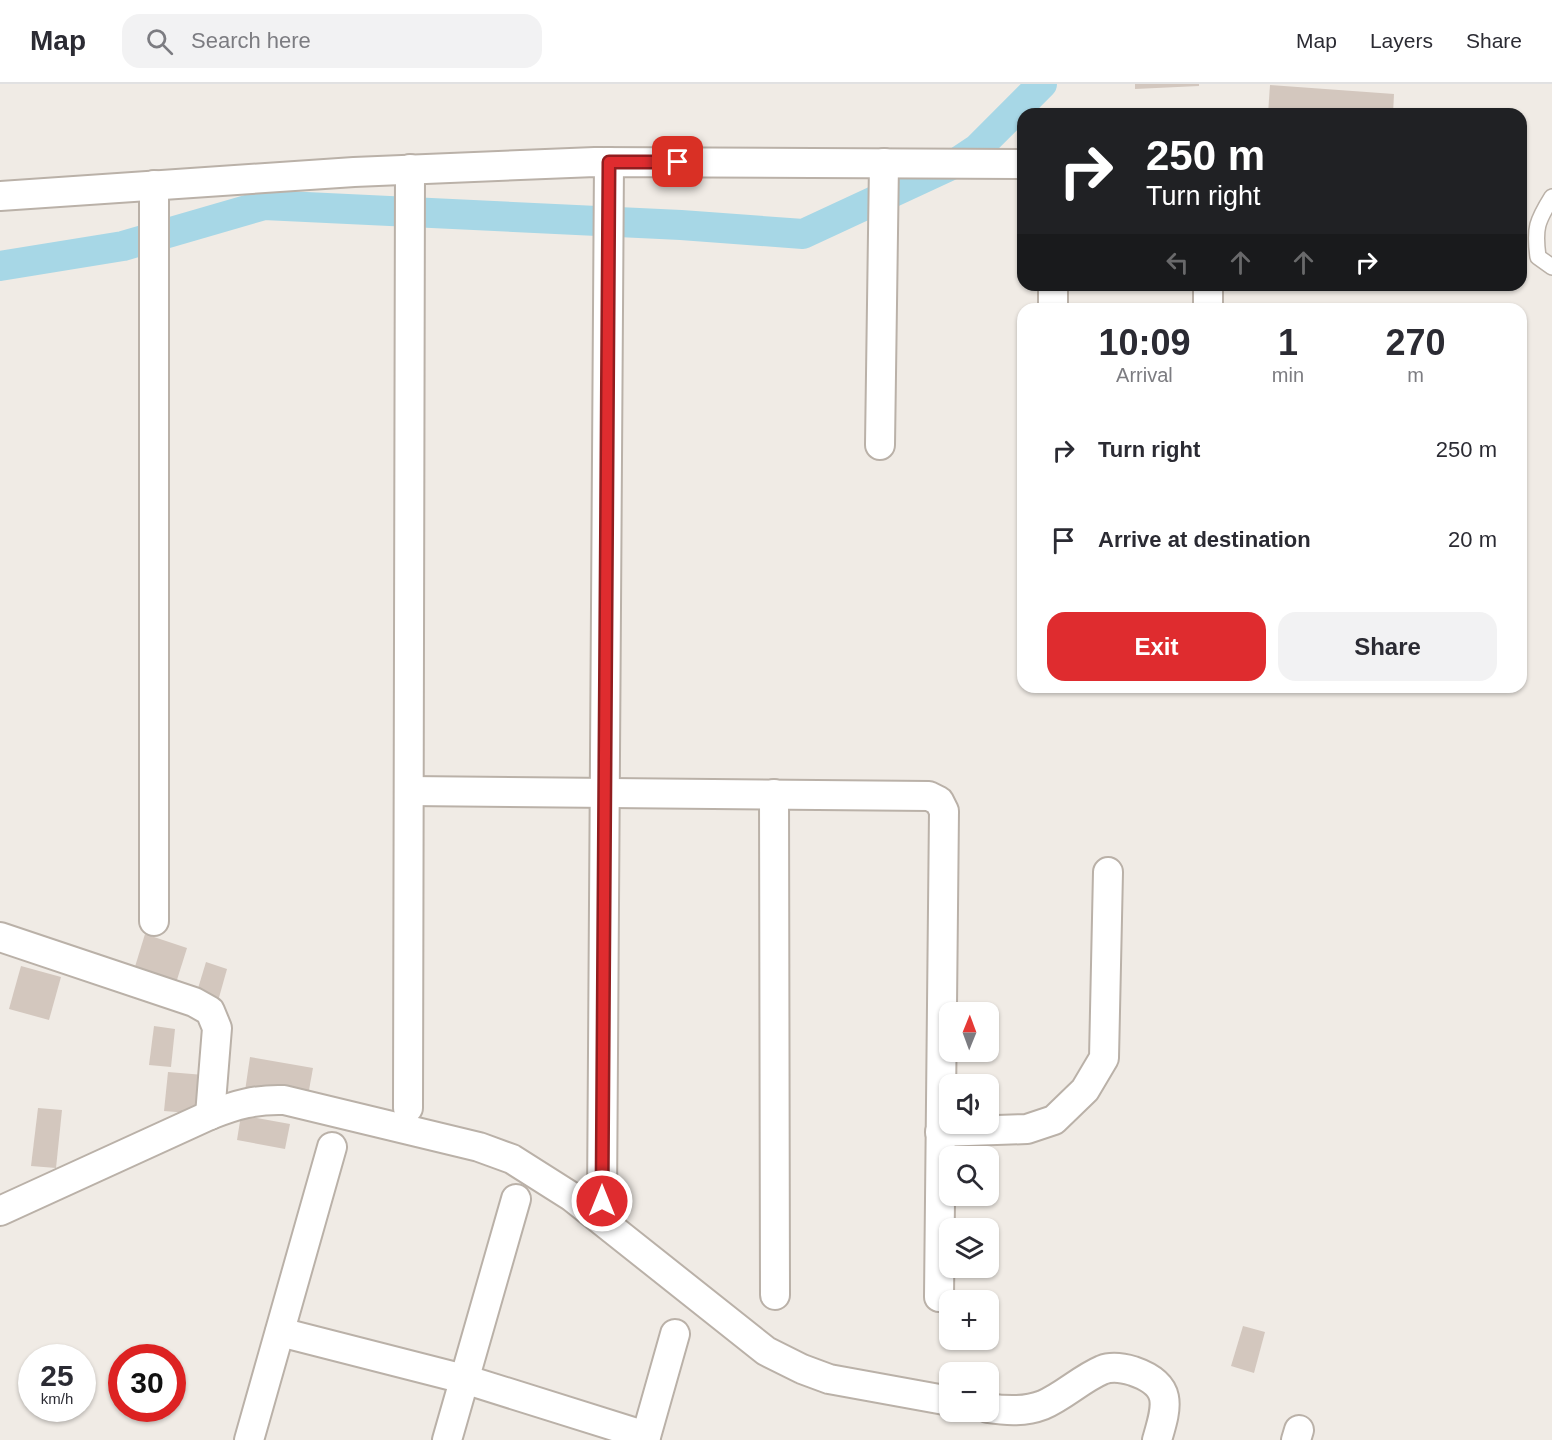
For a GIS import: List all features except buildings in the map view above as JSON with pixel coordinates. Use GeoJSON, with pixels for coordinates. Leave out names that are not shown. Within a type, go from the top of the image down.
{"type":"FeatureCollection","features":[{"type":"Feature","properties":{"kind":"street"},"geometry":{"type":"LineString","coordinates":[[602,1201],[609,162]]}},
{"type":"Feature","properties":{"kind":"street"},"geometry":{"type":"LineString","coordinates":[[0,196],[410,170],[609,162],[1017,164]]}},
{"type":"Feature","properties":{"kind":"street"},"geometry":{"type":"LineString","coordinates":[[880,445],[884,163]]}},
{"type":"Feature","properties":{"kind":"street"},"geometry":{"type":"LineString","coordinates":[[408,1108],[410,170]]}},
{"type":"Feature","properties":{"kind":"street"},"geometry":{"type":"LineString","coordinates":[[154,186],[154,921]]}},
{"type":"Feature","properties":{"kind":"street"},"geometry":{"type":"LineString","coordinates":[[409,790],[929,796],[939,801],[944,811],[941,1074]]}},
{"type":"Feature","properties":{"kind":"street"},"geometry":{"type":"LineString","coordinates":[[774,794],[775,1295]]}},
{"type":"Feature","properties":{"kind":"street"},"geometry":{"type":"LineString","coordinates":[[999,1130],[1028,1129],[1054,1120],[1085,1090],[1104,1058],[1107,872]]}},
{"type":"Feature","properties":{"kind":"street"},"geometry":{"type":"LineString","coordinates":[[0,937],[194,1002],[210,1011],[217,1028],[210,1115]]}},
{"type":"Feature","properties":{"kind":"street"},"geometry":{"type":"LineString","coordinates":[[0,1211],[210,1115],[246,1102],[262,1099],[284,1100],[479,1148],[512,1159],[572,1197],[766,1351],[802,1369],[829,1379],[939,1399]]}},
{"type":"Feature","properties":{"kind":"street"},"geometry":{"type":"LineString","coordinates":[[939,1290],[940,1134]]}},
{"type":"Feature","properties":{"kind":"street"},"geometry":{"type":"LineString","coordinates":[[249,1440],[332,1147]]}},
{"type":"Feature","properties":{"kind":"street"},"geometry":{"type":"LineString","coordinates":[[447,1440],[516,1199]]}},
{"type":"Feature","properties":{"kind":"street"},"geometry":{"type":"LineString","coordinates":[[280,1332],[464,1380],[645,1438],[675,1334]]}},
{"type":"Feature","properties":{"kind":"street"},"geometry":{"type":"LineString","coordinates":[[999,1409],[1016,1410],[1043,1404],[1103,1369],[1120,1367],[1155,1381],[1163,1393],[1166,1409],[1157,1440]]}},
{"type":"Feature","properties":{"kind":"lane"},"geometry":{"type":"LineString","coordinates":[[1552,197],[1538,219],[1535,240],[1538,257],[1552,267]]}},
{"type":"Feature","properties":{"kind":"waterway"},"geometry":{"type":"LineString","coordinates":[[1018,108],[1042,84]]}},
{"type":"Feature","properties":{"kind":"waterway"},"geometry":{"type":"LineString","coordinates":[[0,266],[123,246],[264,205],[681,225],[803,234],[956,163],[977,149],[1017,109]]}},
{"type":"Feature","properties":{"kind":"route"},"geometry":{"type":"LineString","coordinates":[[602,1201],[609,162],[678,162]]}}]}
